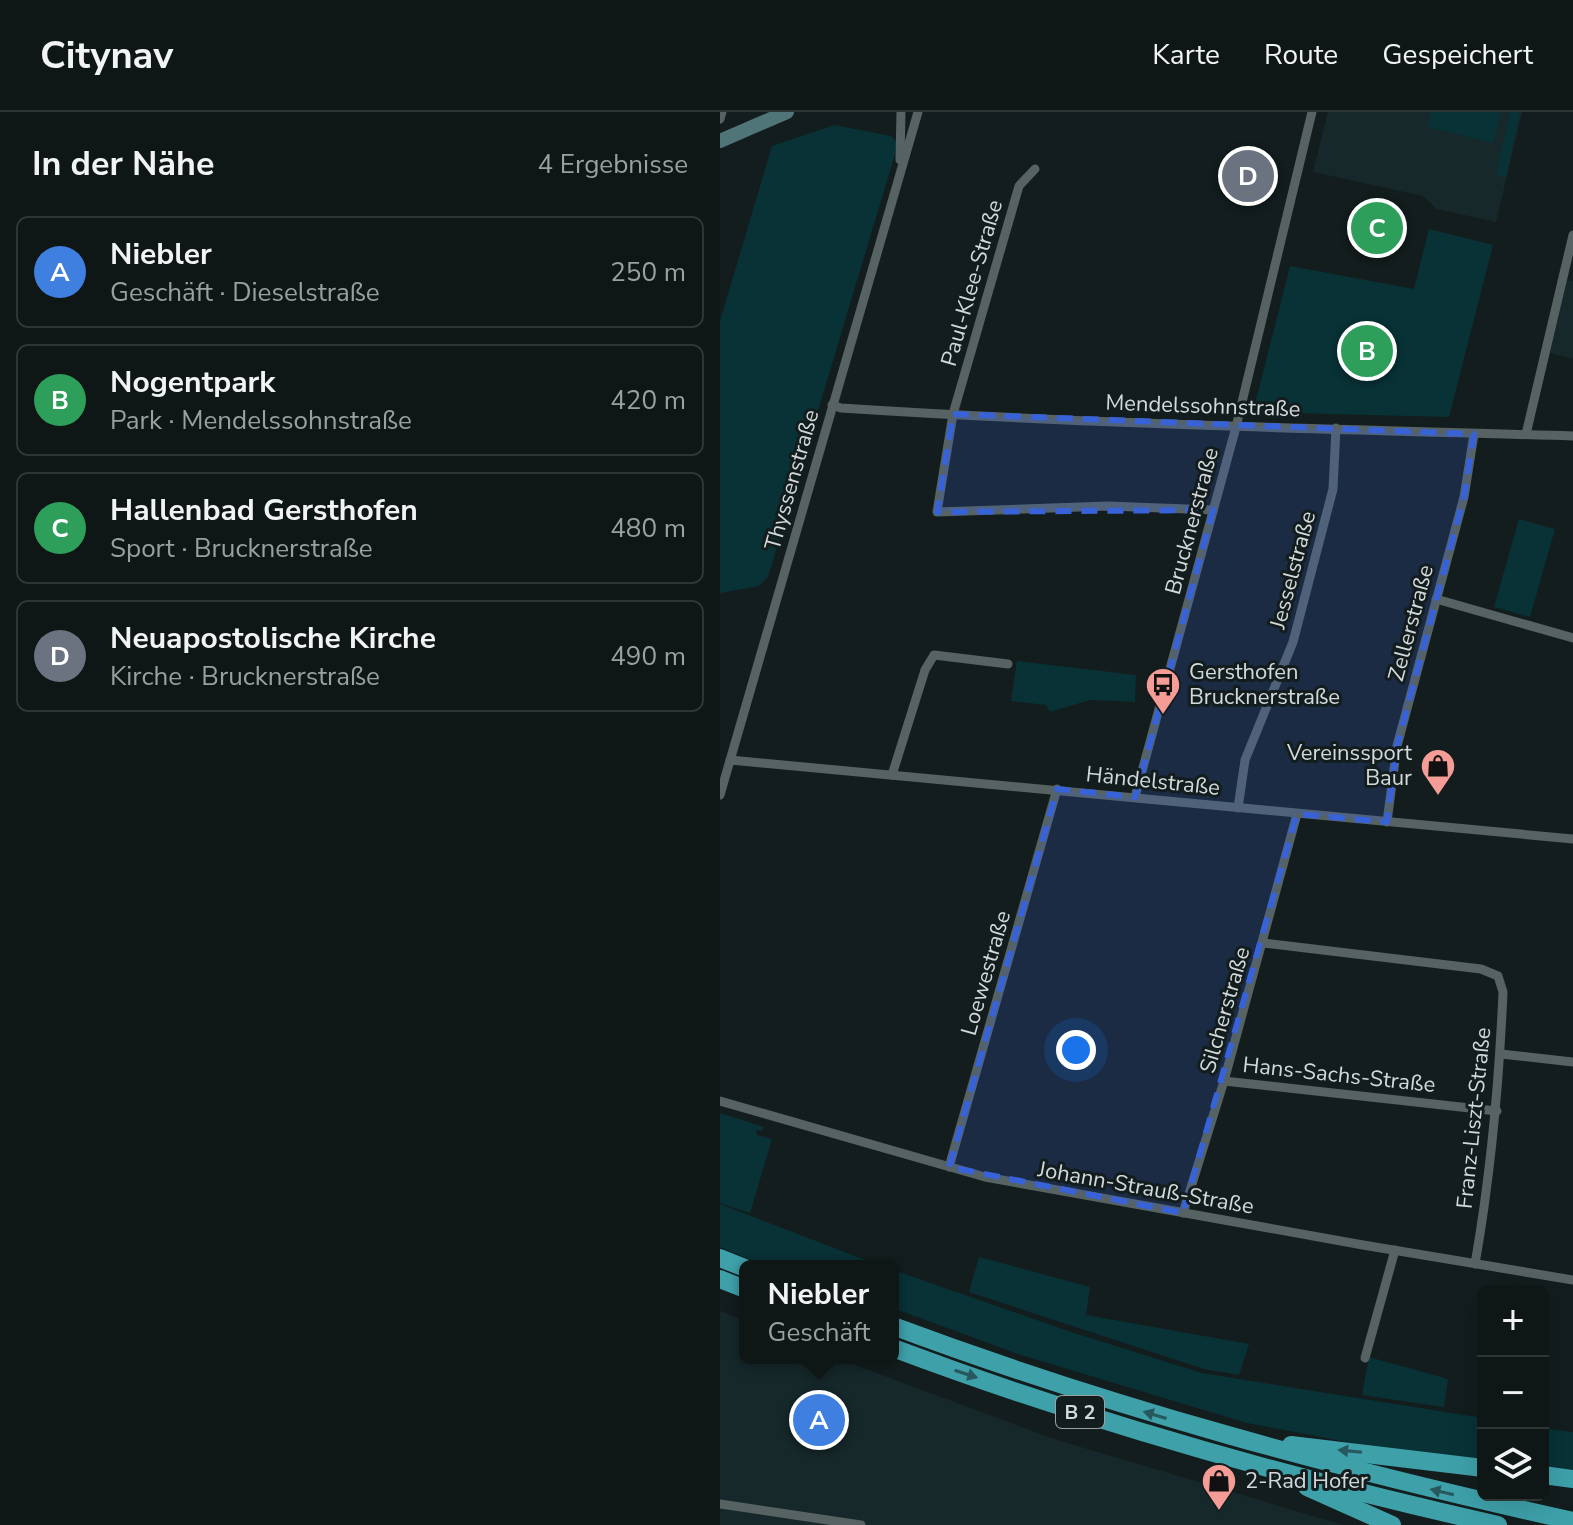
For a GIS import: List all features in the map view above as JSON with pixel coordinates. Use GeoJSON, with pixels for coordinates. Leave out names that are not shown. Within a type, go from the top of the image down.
{"type":"FeatureCollection","features":[{"type":"Feature","properties":{"kind":"highway"},"geometry":{"type":"LineString","coordinates":[[720,1258],[739,1266]]}},
{"type":"Feature","properties":{"kind":"highway"},"geometry":{"type":"LineString","coordinates":[[720,1279],[739,1287]]}},
{"type":"Feature","properties":{"kind":"highway","name":"B 2"},"geometry":{"type":"LineString","coordinates":[[899,1328],[1064,1386],[1230,1438],[1397,1482],[1573,1521]]}},
{"type":"Feature","properties":{"kind":"highway","name":"B 2"},"geometry":{"type":"LineString","coordinates":[[899,1350],[1086,1414],[1268,1469],[1498,1525]]}},
{"type":"Feature","properties":{"kind":"highway"},"geometry":{"type":"LineString","coordinates":[[1230,1438],[1477,1467]]}},
{"type":"Feature","properties":{"kind":"highway"},"geometry":{"type":"LineString","coordinates":[[1268,1469],[1392,1525]]}},
{"type":"Feature","properties":{"kind":"highway"},"geometry":{"type":"LineString","coordinates":[[1549,1476],[1573,1479]]}},
{"type":"Feature","properties":{"kind":"main road"},"geometry":{"type":"LineString","coordinates":[[720,141],[787,112]]}},
{"type":"Feature","properties":{"kind":"street"},"geometry":{"type":"LineString","coordinates":[[720,119],[722,112]]}},
{"type":"Feature","properties":{"kind":"street","name":"Thyssenstraße"},"geometry":{"type":"LineString","coordinates":[[898,175],[901,112]]}},
{"type":"Feature","properties":{"kind":"street","name":"Thyssenstraße"},"geometry":{"type":"LineString","coordinates":[[720,795],[898,175],[914,135],[918,112]]}},
{"type":"Feature","properties":{"kind":"street","name":"Brucknerstraße"},"geometry":{"type":"LineString","coordinates":[[1135,797],[1236,427],[1312,112]]}},
{"type":"Feature","properties":{"kind":"street","name":"Paul-Klee-Straße"},"geometry":{"type":"LineString","coordinates":[[1035,169],[1019,186],[953,414],[937,512],[1108,506],[1213,510]]}},
{"type":"Feature","properties":{"kind":"street"},"geometry":{"type":"LineString","coordinates":[[1526,434],[1573,235]]}},
{"type":"Feature","properties":{"kind":"street","name":"Mendelssohnstraße"},"geometry":{"type":"LineString","coordinates":[[832,405],[872,410],[1236,427],[1573,436]]}},
{"type":"Feature","properties":{"kind":"street","name":"Jesselstraße"},"geometry":{"type":"LineString","coordinates":[[1238,808],[1245,760],[1293,642],[1333,489],[1336,428]]}},
{"type":"Feature","properties":{"kind":"street","name":"Zellerstraße"},"geometry":{"type":"LineString","coordinates":[[1387,822],[1397,746],[1464,497],[1474,434]]}},
{"type":"Feature","properties":{"kind":"street"},"geometry":{"type":"LineString","coordinates":[[1436,599],[1573,638]]}},
{"type":"Feature","properties":{"kind":"street"},"geometry":{"type":"LineString","coordinates":[[892,775],[925,670],[934,655],[1008,664]]}},
{"type":"Feature","properties":{"kind":"street","name":"Händelstraße"},"geometry":{"type":"LineString","coordinates":[[730,760],[1573,839]]}},
{"type":"Feature","properties":{"kind":"street","name":"Loewestraße"},"geometry":{"type":"LineString","coordinates":[[949,1167],[1057,789]]}},
{"type":"Feature","properties":{"kind":"street","name":"Silcherstraße"},"geometry":{"type":"LineString","coordinates":[[1183,1213],[1224,1081],[1297,814]]}},
{"type":"Feature","properties":{"kind":"street","name":"Franz-Liszt-Straße"},"geometry":{"type":"LineString","coordinates":[[1263,943],[1481,969],[1498,976],[1503,989],[1497,1111],[1475,1264]]}},
{"type":"Feature","properties":{"kind":"street"},"geometry":{"type":"LineString","coordinates":[[1501,1054],[1573,1062]]}},
{"type":"Feature","properties":{"kind":"street","name":"Hans-Sachs-Straße"},"geometry":{"type":"LineString","coordinates":[[1224,1081],[1497,1111]]}},
{"type":"Feature","properties":{"kind":"street","name":"Johann-Strauß-Straße"},"geometry":{"type":"LineString","coordinates":[[720,1101],[1000,1180],[1573,1280]]}},
{"type":"Feature","properties":{"kind":"street"},"geometry":{"type":"LineString","coordinates":[[1365,1358],[1395,1250]]}},
{"type":"Feature","properties":{"kind":"street"},"geometry":{"type":"LineString","coordinates":[[720,1504],[861,1525]]}},
{"type":"Feature","properties":{"kind":"highlighted area"},"geometry":{"type":"Polygon","coordinates":[[[953,414],[1474,434],[1464,497],[1397,746],[1387,822],[1297,814],[1183,1213],[949,1167],[1057,789],[1135,797],[1213,510],[937,512],[953,414]]]}},
{"type":"Feature","properties":{"kind":"shaded area"},"geometry":{"type":"Polygon","coordinates":[[[1328,112],[1522,112],[1496,222],[1437,209],[1423,196],[1313,172],[1328,112]]]}},
{"type":"Feature","properties":{"kind":"shaded area"},"geometry":{"type":"Polygon","coordinates":[[[1431,112],[1501,112],[1493,143],[1427,127],[1431,112]]]}},
{"type":"Feature","properties":{"kind":"shaded area"},"geometry":{"type":"Polygon","coordinates":[[[1510,112],[1520,112],[1506,177],[1496,175],[1510,112]]]}},
{"type":"Feature","properties":{"kind":"shaded area"},"geometry":{"type":"Polygon","coordinates":[[[834,125],[891,136],[897,142],[895,154],[768,577],[759,586],[720,593],[720,321],[772,146],[834,125]]]}},
{"type":"Feature","properties":{"kind":"shaded area"},"geometry":{"type":"Polygon","coordinates":[[[1429,229],[1493,245],[1449,417],[1253,412],[1290,266],[1414,289],[1429,229]]]}},
{"type":"Feature","properties":{"kind":"shaded area"},"geometry":{"type":"Polygon","coordinates":[[[1567,280],[1573,281],[1573,359],[1550,353],[1567,280]]]}},
{"type":"Feature","properties":{"kind":"shaded area"},"geometry":{"type":"Polygon","coordinates":[[[1519,519],[1555,529],[1530,617],[1494,607],[1519,519]]]}},
{"type":"Feature","properties":{"kind":"shaded area"},"geometry":{"type":"Polygon","coordinates":[[[1017,661],[1136,675],[1135,702],[1090,700],[1050,712],[1046,705],[1011,701],[1017,661]]]}},
{"type":"Feature","properties":{"kind":"shaded area"},"geometry":{"type":"Polygon","coordinates":[[[720,1113],[764,1127],[761,1131],[756,1130],[757,1135],[772,1139],[750,1213],[720,1203],[720,1113]]]}},
{"type":"Feature","properties":{"kind":"shaded area"},"geometry":{"type":"Polygon","coordinates":[[[720,1204],[865,1260],[751,1260],[720,1247],[720,1204]]]}},
{"type":"Feature","properties":{"kind":"shaded area"},"geometry":{"type":"Polygon","coordinates":[[[979,1257],[1090,1287],[1086,1315],[1249,1344],[1239,1375],[1204,1369],[969,1292],[979,1257]]]}},
{"type":"Feature","properties":{"kind":"shaded area"},"geometry":{"type":"Polygon","coordinates":[[[899,1272],[1074,1333],[1202,1373],[1477,1417],[1477,1459],[1368,1446],[1247,1423],[1018,1354],[899,1310],[899,1272]]]}},
{"type":"Feature","properties":{"kind":"shaded area"},"geometry":{"type":"Polygon","coordinates":[[[720,1311],[739,1319],[739,1364],[852,1364],[1054,1439],[1343,1525],[720,1525],[720,1311]]]}},
{"type":"Feature","properties":{"kind":"shaded area"},"geometry":{"type":"Polygon","coordinates":[[[1369,1357],[1448,1379],[1444,1407],[1362,1395],[1369,1357]]]}},
{"type":"Feature","properties":{"kind":"shaded area"},"geometry":{"type":"Polygon","coordinates":[[[1549,1429],[1573,1432],[1573,1472],[1549,1469],[1549,1429]]]}},
{"type":"Feature","properties":{"kind":"place","name":"Neuapostolische Kirche"},"geometry":{"type":"Point","coordinates":[1248,176]}},
{"type":"Feature","properties":{"kind":"place","name":"Hallenbad Gersthofen"},"geometry":{"type":"Point","coordinates":[1377,228]}},
{"type":"Feature","properties":{"kind":"place","name":"Nogentpark"},"geometry":{"type":"Point","coordinates":[1367,351]}},
{"type":"Feature","properties":{"kind":"place","name":"Gersthofen Brucknerstraße"},"geometry":{"type":"Point","coordinates":[1163,716]}},
{"type":"Feature","properties":{"kind":"place","name":"Vereinssport Baur"},"geometry":{"type":"Point","coordinates":[1438,797]}},
{"type":"Feature","properties":{"kind":"place","name":"Niebler"},"geometry":{"type":"Point","coordinates":[819,1420]}},
{"type":"Feature","properties":{"kind":"place","name":"2-Rad Hofer"},"geometry":{"type":"Point","coordinates":[1219,1512]}}]}
